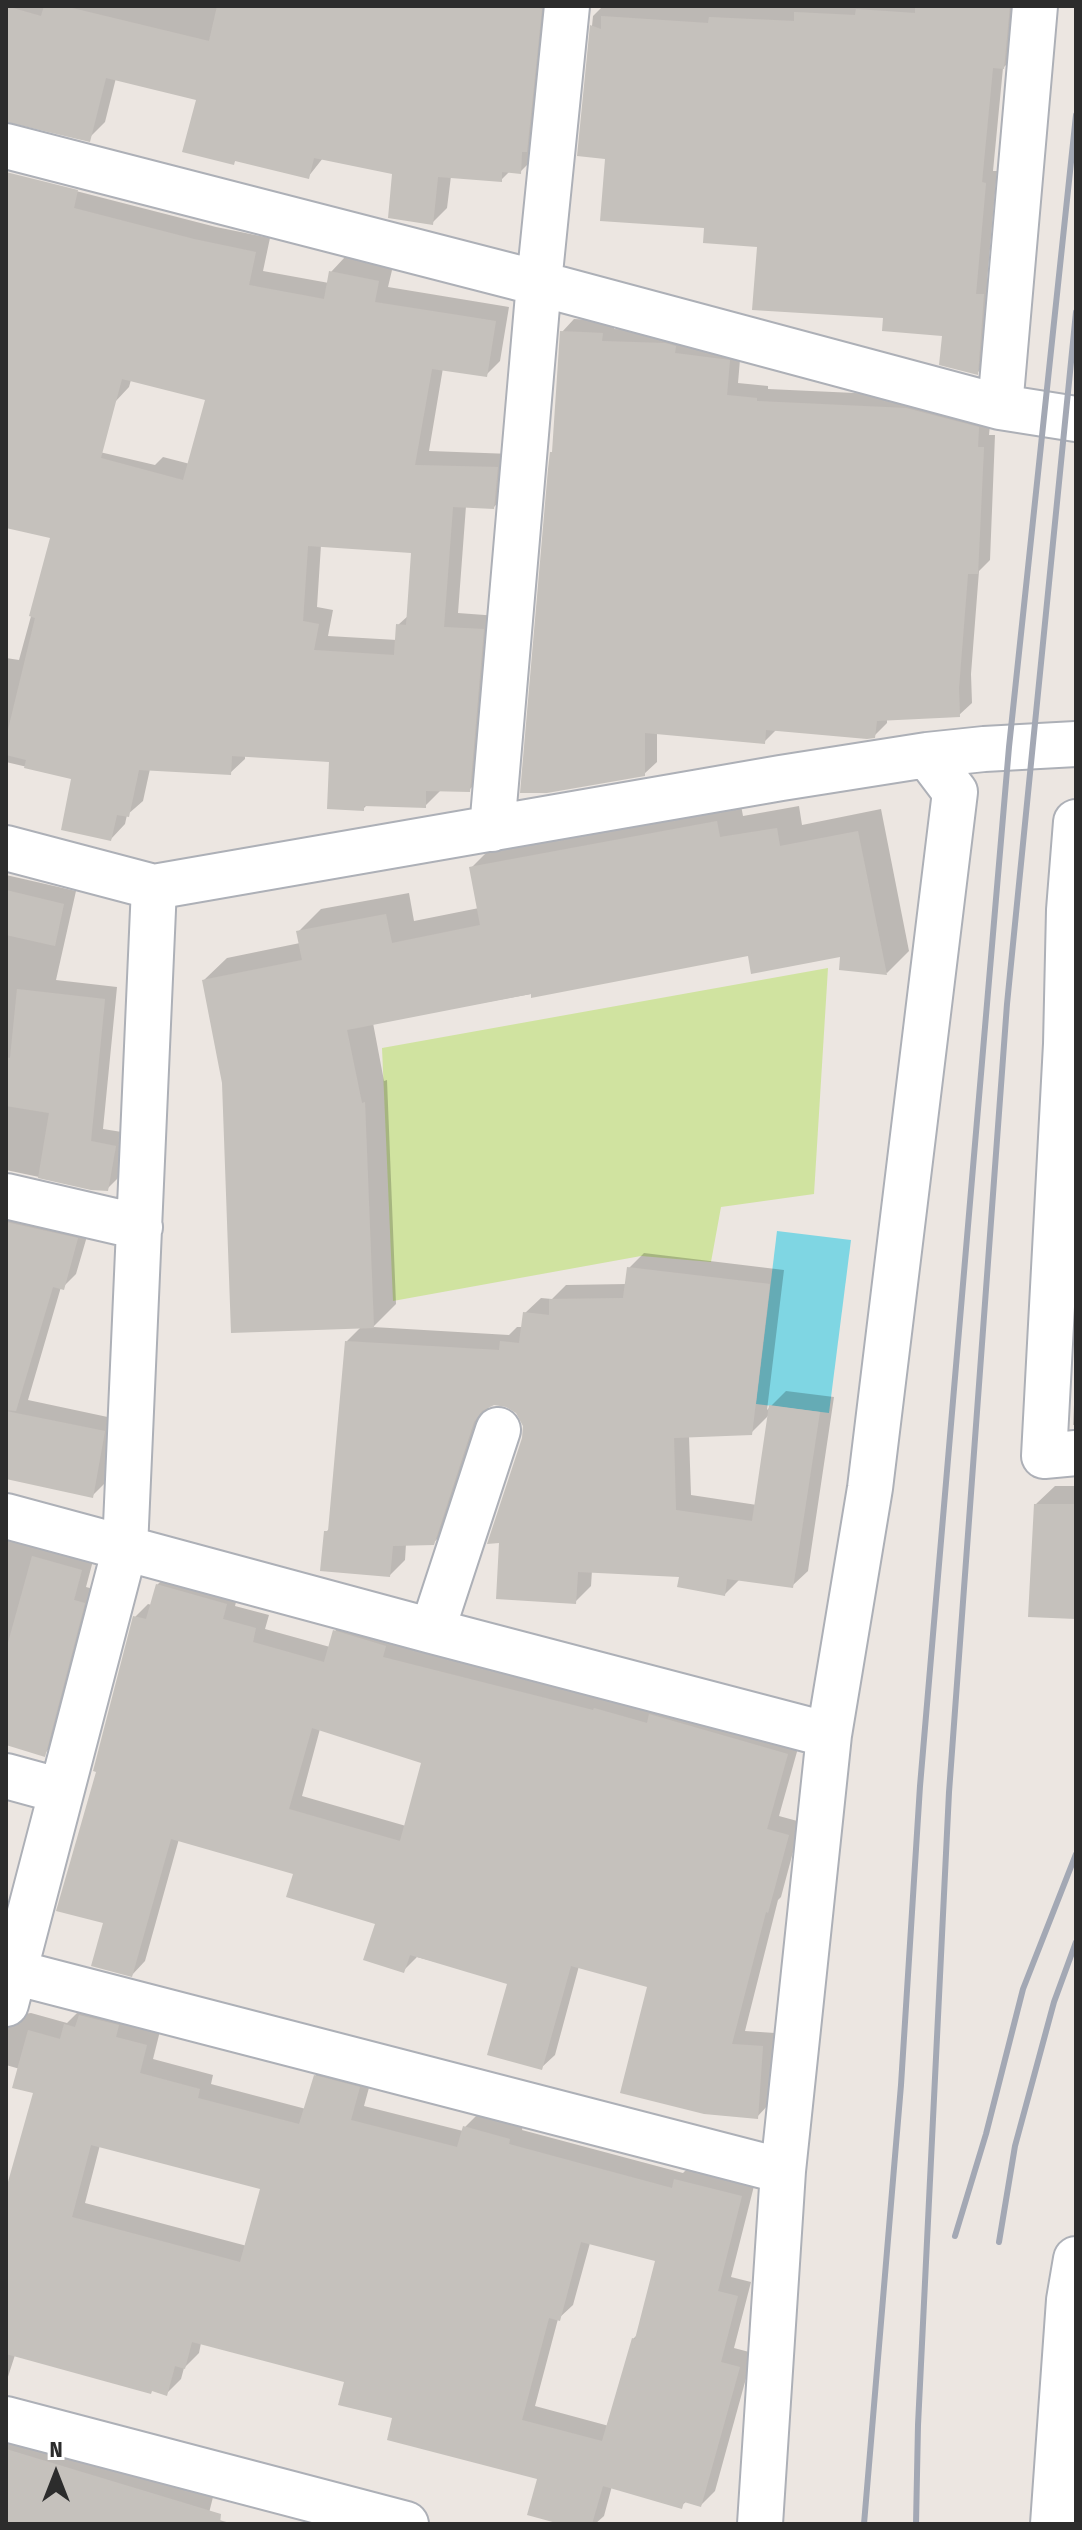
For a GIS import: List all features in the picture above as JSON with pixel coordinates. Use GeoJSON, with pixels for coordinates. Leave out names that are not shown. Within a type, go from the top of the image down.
{"type":"FeatureCollection","features":[{"type":"Feature","properties":{"kind":"street"},"geometry":{"type":"LineString","coordinates":[[492,829],[539,283],[567,6]]}},
{"type":"Feature","properties":{"kind":"street"},"geometry":{"type":"LineString","coordinates":[[1000,407],[1035,6]]}},
{"type":"Feature","properties":{"kind":"street"},"geometry":{"type":"LineString","coordinates":[[6,146],[539,283],[1000,407],[1076,419]]}},
{"type":"Feature","properties":{"kind":"street"},"geometry":{"type":"LineString","coordinates":[[6,848],[154,887],[927,755],[1076,744]]}},
{"type":"Feature","properties":{"kind":"street"},"geometry":{"type":"LineString","coordinates":[[760,2524],[783,2171],[829,1735],[870,1488],[955,792],[927,755]]}},
{"type":"Feature","properties":{"kind":"street"},"geometry":{"type":"LineString","coordinates":[[1076,822],[1069,910],[1071,1044],[1044,1456],[1076,1453]]}},
{"type":"Feature","properties":{"kind":"street"},"geometry":{"type":"LineString","coordinates":[[154,887],[125,1548],[9,1982],[783,2171]]}},
{"type":"Feature","properties":{"kind":"street"},"geometry":{"type":"LineString","coordinates":[[6,1196],[140,1227]]}},
{"type":"Feature","properties":{"kind":"street"},"geometry":{"type":"LineString","coordinates":[[432,1631],[498,1430]]}},
{"type":"Feature","properties":{"kind":"street"},"geometry":{"type":"LineString","coordinates":[[6,1516],[829,1735]]}},
{"type":"Feature","properties":{"kind":"street"},"geometry":{"type":"LineString","coordinates":[[6,1776],[61,1791]]}},
{"type":"Feature","properties":{"kind":"street"},"geometry":{"type":"LineString","coordinates":[[1053,2524],[1069,2300],[1076,2259]]}},
{"type":"Feature","properties":{"kind":"street"},"geometry":{"type":"LineString","coordinates":[[6,2419],[406,2524]]}},
{"type":"Feature","properties":{"kind":"green space"},"geometry":{"type":"Polygon","coordinates":[[[828,968],[814,1194],[721,1207],[711,1262],[641,1256],[393,1301],[382,1048],[828,968]]]}},
{"type":"Feature","properties":{"kind":"water"},"geometry":{"type":"Polygon","coordinates":[[[777,1231],[851,1240],[829,1413],[756,1404],[777,1231]]]}},
{"type":"Feature","properties":{"kind":"building"},"geometry":{"type":"Polygon","coordinates":[[[6,6],[41,16],[44,6],[64,6],[209,41],[217,6],[533,6],[542,9],[527,152],[522,152],[521,174],[502,172],[502,182],[438,177],[433,225],[388,218],[392,174],[314,158],[309,179],[182,152],[196,100],[106,78],[90,142],[6,122],[6,6]]]}},
{"type":"Feature","properties":{"kind":"building"},"geometry":{"type":"Polygon","coordinates":[[[915,6],[1010,6],[1004,69],[993,68],[982,182],[986,183],[976,294],[984,294],[978,375],[939,365],[942,336],[882,331],[883,318],[752,310],[757,247],[703,243],[704,228],[600,221],[605,159],[577,156],[590,25],[601,29],[601,16],[708,23],[709,17],[794,21],[794,12],[855,15],[856,9],[915,13],[915,6]]]}},
{"type":"Feature","properties":{"kind":"building"},"geometry":{"type":"Polygon","coordinates":[[[6,172],[78,190],[74,208],[256,252],[249,285],[324,299],[329,271],[379,281],[375,302],[496,321],[487,377],[432,369],[415,465],[498,467],[494,509],[453,507],[444,627],[484,629],[470,792],[426,791],[426,808],[364,806],[364,811],[327,809],[329,762],[232,756],[231,775],[139,770],[129,817],[117,815],[111,841],[61,830],[71,779],[24,768],[26,760],[6,755],[6,738],[35,618],[29,616],[50,538],[6,528],[6,172]],[[122,379],[101,458],[183,480],[205,400],[122,379]],[[308,546],[303,621],[319,624],[314,650],[394,655],[396,624],[406,625],[411,553],[308,546]]]}},
{"type":"Feature","properties":{"kind":"building"},"geometry":{"type":"Polygon","coordinates":[[[560,331],[603,333],[602,341],[665,343],[676,346],[675,353],[730,360],[727,395],[757,398],[757,401],[906,408],[979,427],[978,447],[984,447],[978,574],[968,574],[959,688],[960,717],[877,721],[875,738],[867,739],[766,730],[765,744],[645,733],[645,776],[547,793],[520,793],[552,452],[560,331]]]}},
{"type":"Feature","properties":{"kind":"building"},"geometry":{"type":"Polygon","coordinates":[[[717,821],[720,837],[777,828],[780,846],[858,831],[887,975],[839,970],[840,957],[751,974],[748,956],[347,1030],[362,1103],[365,1102],[374,1328],[231,1333],[222,1083],[202,980],[302,960],[296,931],[386,914],[392,943],[480,925],[469,867],[717,821]]]}},
{"type":"Feature","properties":{"kind":"building"},"geometry":{"type":"Polygon","coordinates":[[[6,890],[64,904],[55,946],[6,935],[6,890]]]}},
{"type":"Feature","properties":{"kind":"building"},"geometry":{"type":"Polygon","coordinates":[[[17,989],[105,999],[91,1141],[116,1146],[108,1191],[38,1178],[49,1113],[6,1106],[6,1057],[10,1058],[17,989]]]}},
{"type":"Feature","properties":{"kind":"building"},"geometry":{"type":"Polygon","coordinates":[[[6,1222],[78,1238],[64,1290],[53,1287],[16,1411],[6,1410],[6,1222]]]}},
{"type":"Feature","properties":{"kind":"building"},"geometry":{"type":"Polygon","coordinates":[[[627,1267],[770,1284],[752,1435],[674,1438],[676,1510],[752,1521],[769,1405],[820,1412],[793,1588],[727,1579],[725,1596],[677,1587],[679,1577],[578,1572],[576,1604],[496,1599],[499,1543],[487,1544],[522,1438],[523,1426],[516,1413],[494,1405],[482,1411],[474,1422],[434,1545],[393,1546],[390,1577],[320,1571],[324,1531],[328,1531],[345,1341],[499,1350],[500,1341],[519,1343],[523,1312],[549,1315],[549,1299],[623,1298],[627,1267]]]}},
{"type":"Feature","properties":{"kind":"building"},"geometry":{"type":"Polygon","coordinates":[[[6,1411],[105,1431],[93,1498],[6,1479],[6,1411]]]}},
{"type":"Feature","properties":{"kind":"building"},"geometry":{"type":"Polygon","coordinates":[[[1034,1504],[1076,1504],[1076,1619],[1028,1617],[1034,1504]]]}},
{"type":"Feature","properties":{"kind":"building"},"geometry":{"type":"Polygon","coordinates":[[[32,1556],[82,1570],[74,1600],[85,1603],[45,1757],[6,1745],[6,1650],[32,1556]]]}},
{"type":"Feature","properties":{"kind":"building"},"geometry":{"type":"Polygon","coordinates":[[[156,1584],[227,1604],[223,1619],[256,1628],[253,1642],[324,1662],[333,1630],[386,1646],[383,1657],[647,1723],[649,1714],[788,1754],[767,1829],[789,1835],[732,2044],[763,2046],[758,2119],[704,2114],[620,2093],[647,1987],[571,1966],[542,2070],[487,2055],[507,1984],[410,1955],[404,1973],[363,1960],[375,1924],[286,1897],[293,1874],[171,1839],[132,1977],[91,1966],[103,1923],[56,1911],[96,1772],[93,1771],[133,1616],[146,1619],[156,1584]],[[312,1728],[289,1809],[400,1841],[421,1763],[312,1728]]]}},
{"type":"Feature","properties":{"kind":"building"},"geometry":{"type":"Polygon","coordinates":[[[79,2015],[119,2025],[116,2037],[147,2045],[140,2073],[200,2089],[198,2098],[299,2124],[314,2075],[360,2087],[351,2120],[457,2147],[463,2126],[510,2139],[509,2144],[672,2188],[674,2179],[742,2196],[718,2291],[738,2296],[721,2362],[740,2367],[701,2507],[684,2502],[682,2509],[603,2486],[592,2524],[560,2524],[527,2515],[537,2479],[387,2440],[392,2418],[338,2405],[344,2382],[192,2342],[185,2369],[175,2366],[167,2396],[6,2354],[6,2189],[33,2093],[12,2088],[28,2030],[60,2039],[64,2024],[75,2027],[79,2015]],[[91,2145],[72,2217],[240,2262],[260,2189],[91,2145]],[[581,2242],[560,2321],[549,2318],[522,2420],[602,2441],[632,2338],[635,2339],[655,2261],[581,2242]]]}},
{"type":"Feature","properties":{"kind":"building"},"geometry":{"type":"Polygon","coordinates":[[[6,2449],[221,2514],[220,2524],[6,2524],[6,2449]]]}},
{"type":"Feature","properties":{"kind":"railway"},"geometry":{"type":"LineString","coordinates":[[864,2524],[901,2085],[920,1786],[1009,747],[1076,115]]}},
{"type":"Feature","properties":{"kind":"railway"},"geometry":{"type":"LineString","coordinates":[[916,2524],[918,2425],[949,1792],[1007,1004],[1076,312]]}},
{"type":"Feature","properties":{"kind":"railway"},"geometry":{"type":"LineString","coordinates":[[955,2236],[986,2134],[1023,1989],[1076,1854]]}},
{"type":"Feature","properties":{"kind":"railway"},"geometry":{"type":"LineString","coordinates":[[999,2242],[1015,2146],[1054,2002],[1076,1942]]}}]}
